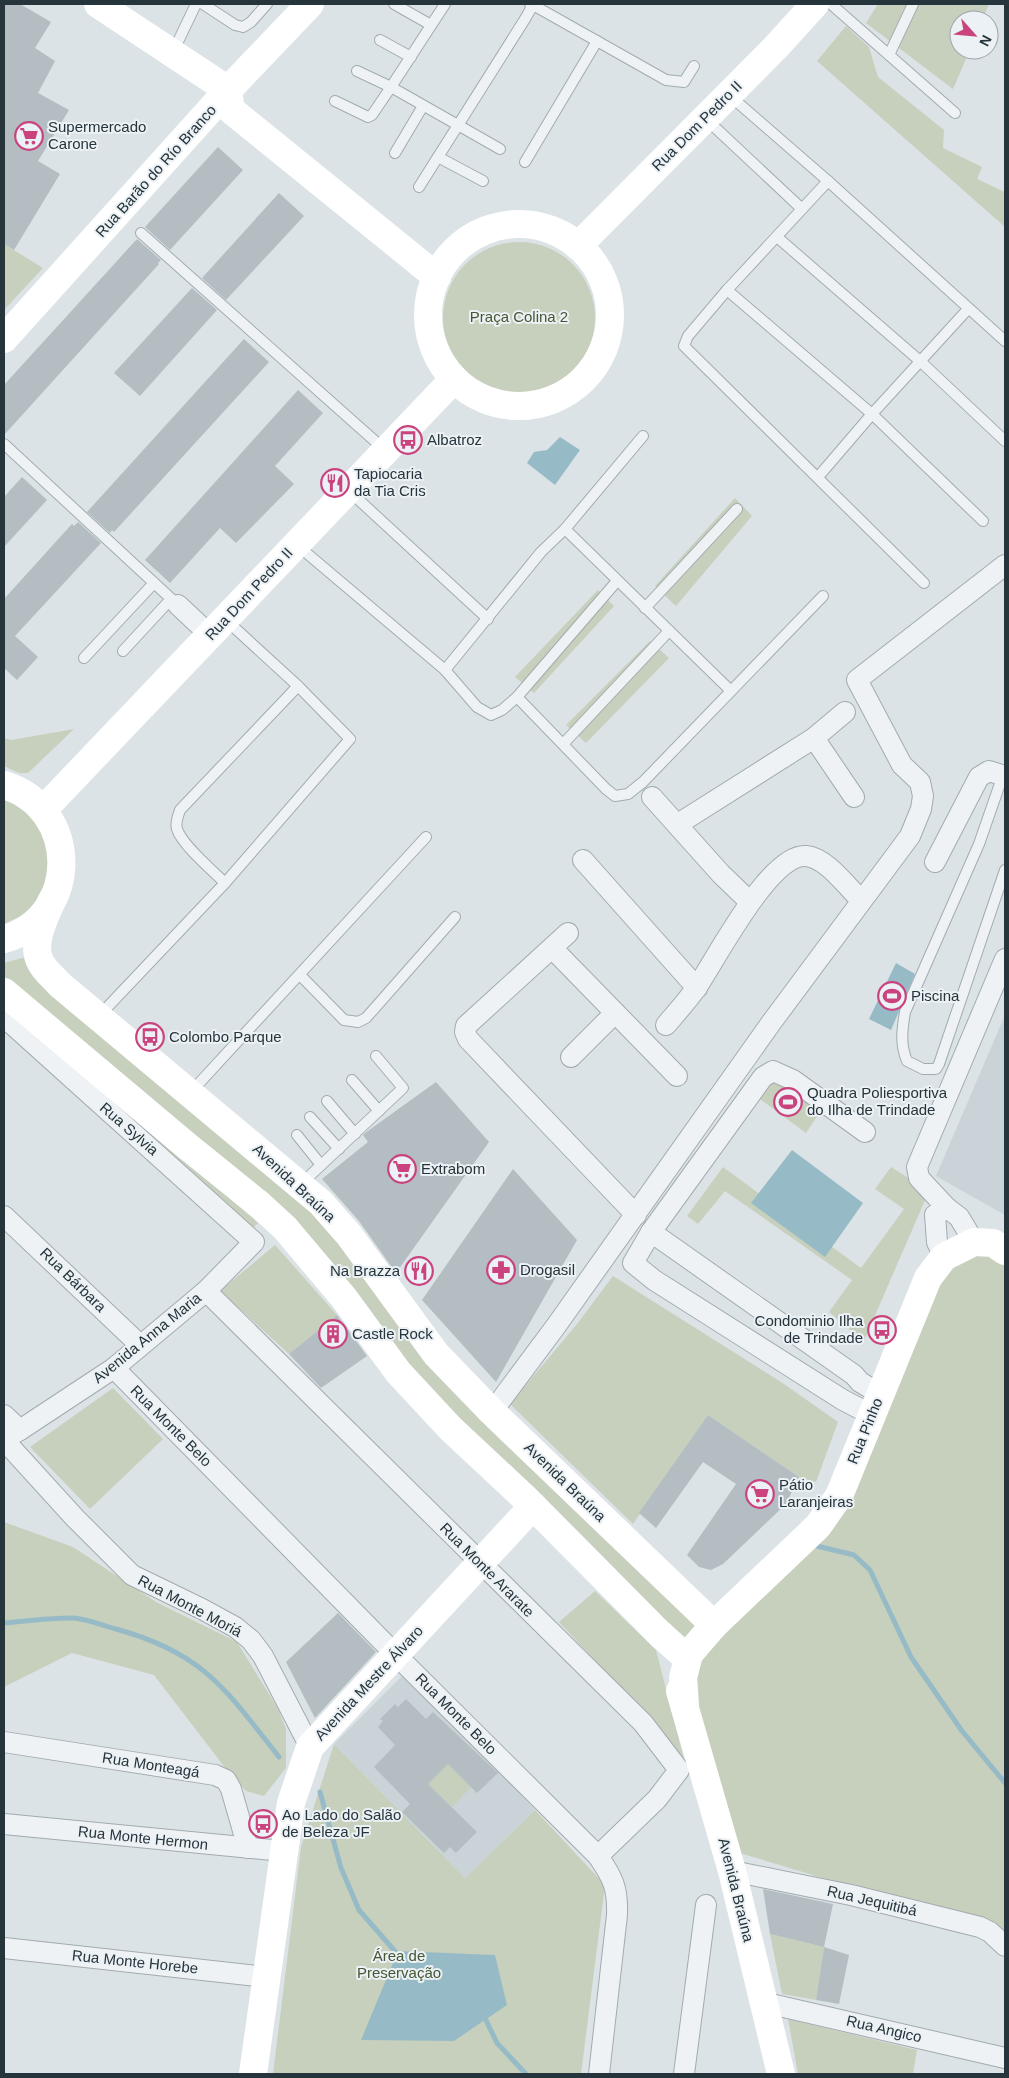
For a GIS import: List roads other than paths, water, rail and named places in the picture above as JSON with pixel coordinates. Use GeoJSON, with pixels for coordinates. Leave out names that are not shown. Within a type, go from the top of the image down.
{"type":"FeatureCollection","features":[{"type":"Feature","properties":{"kind":"street"},"geometry":{"type":"LineString","coordinates":[[98,4],[228,90],[231,110],[437,277]]}},
{"type":"Feature","properties":{"kind":"street","name":"Rua Barão do Río Branco"},"geometry":{"type":"LineString","coordinates":[[4,339],[228,90],[310,4]]}},
{"type":"Feature","properties":{"kind":"street","name":"Rua Dom Pedro II"},"geometry":{"type":"LineString","coordinates":[[578,246],[815,4]]}},
{"type":"Feature","properties":{"kind":"street"},"geometry":{"type":"LineString","coordinates":[[532,225],[556,232],[578,246],[596,266],[607,292],[610,306],[608,334],[604,347],[598,360],[581,382],[557,398],[530,406],[517,406],[503,405],[476,396],[454,379],[436,352],[430,329],[430,303],[437,277],[443,266],[460,247],[481,233],[493,228],[532,225]]}},
{"type":"Feature","properties":{"kind":"street","name":"Rua Dom Pedro II"},"geometry":{"type":"LineString","coordinates":[[43,810],[454,379]]}},
{"type":"Feature","properties":{"kind":"street"},"geometry":{"type":"LineString","coordinates":[[492,1412],[636,1215],[861,900],[910,836],[921,809],[923,796],[920,782],[902,765],[857,680],[1005,565]]}},
{"type":"Feature","properties":{"kind":"street"},"geometry":{"type":"LineString","coordinates":[[174,602],[218,627]]}},
{"type":"Feature","properties":{"kind":"street"},"geometry":{"type":"LineString","coordinates":[[678,824],[814,738],[845,712]]}},
{"type":"Feature","properties":{"kind":"street"},"geometry":{"type":"LineString","coordinates":[[814,738],[854,797]]}},
{"type":"Feature","properties":{"kind":"street"},"geometry":{"type":"LineString","coordinates":[[935,862],[979,777],[989,771],[1004,775]]}},
{"type":"Feature","properties":{"kind":"street","name":"Avenida Braúna"},"geometry":{"type":"LineString","coordinates":[[4,785],[23,793],[43,810],[56,830],[62,854],[60,878],[38,936],[40,962],[59,984],[301,1184],[349,1235],[436,1354],[492,1412],[714,1625]]}},
{"type":"Feature","properties":{"kind":"street"},"geometry":{"type":"LineString","coordinates":[[652,797],[678,824],[720,874],[750,902]]}},
{"type":"Feature","properties":{"kind":"street"},"geometry":{"type":"LineString","coordinates":[[666,1025],[697,988],[750,902],[792,856],[806,856],[821,861],[861,900]]}},
{"type":"Feature","properties":{"kind":"street"},"geometry":{"type":"LineString","coordinates":[[583,860],[697,988]]}},
{"type":"Feature","properties":{"kind":"street"},"geometry":{"type":"LineString","coordinates":[[4,939],[30,926],[38,919],[52,900]]}},
{"type":"Feature","properties":{"kind":"street"},"geometry":{"type":"LineString","coordinates":[[568,933],[466,1026],[465,1032],[468,1039],[636,1215]]}},
{"type":"Feature","properties":{"kind":"street"},"geometry":{"type":"LineString","coordinates":[[552,948],[677,1076]]}},
{"type":"Feature","properties":{"kind":"street"},"geometry":{"type":"LineString","coordinates":[[944,1258],[937,1242],[941,1211],[919,1178],[917,1167],[1005,959]]}},
{"type":"Feature","properties":{"kind":"street","name":"Avenida Braúna"},"geometry":{"type":"LineString","coordinates":[[4,992],[156,1121],[260,1205],[284,1228],[344,1298],[398,1372],[450,1428],[533,1506],[659,1633],[685,1707],[732,1871],[780,2074]]}},
{"type":"Feature","properties":{"kind":"street"},"geometry":{"type":"LineString","coordinates":[[571,1057],[615,1013]]}},
{"type":"Feature","properties":{"kind":"street","name":"Rua Sylvia"},"geometry":{"type":"LineString","coordinates":[[4,1017],[254,1242]]}},
{"type":"Feature","properties":{"kind":"street"},"geometry":{"type":"LineString","coordinates":[[864,1132],[793,1080],[773,1071],[763,1077],[651,1232],[633,1263],[636,1268],[843,1400],[876,1404]]}},
{"type":"Feature","properties":{"kind":"street"},"geometry":{"type":"LineString","coordinates":[[941,1211],[959,1217],[974,1242],[992,1242],[1005,1251]]}},
{"type":"Feature","properties":{"kind":"street","name":"Rua Bárbara"},"geometry":{"type":"LineString","coordinates":[[4,1216],[140,1345]]}},
{"type":"Feature","properties":{"kind":"street"},"geometry":{"type":"LineString","coordinates":[[651,1232],[854,1375],[876,1404]]}},
{"type":"Feature","properties":{"kind":"street","name":"Avenida Anna Maria"},"geometry":{"type":"LineString","coordinates":[[9,1436],[114,1368],[206,1291],[254,1242]]}},
{"type":"Feature","properties":{"kind":"street","name":"Rua Pinho"},"geometry":{"type":"LineString","coordinates":[[689,1654],[714,1625],[818,1526],[830,1511],[838,1496],[928,1278],[944,1258],[974,1242]]}},
{"type":"Feature","properties":{"kind":"street","name":"Rua Monte Ararate"},"geometry":{"type":"LineString","coordinates":[[206,1291],[480,1564],[643,1723],[679,1770],[657,1799],[598,1856]]}},
{"type":"Feature","properties":{"kind":"street","name":"Rua Monte Belo"},"geometry":{"type":"LineString","coordinates":[[114,1368],[395,1654],[598,1856],[613,1878],[618,1896],[599,2074]]}},
{"type":"Feature","properties":{"kind":"street","name":"Rua Monte Moriá"},"geometry":{"type":"LineString","coordinates":[[4,1416],[9,1436],[75,1518],[132,1575],[235,1627],[250,1640],[263,1656],[310,1747]]}},
{"type":"Feature","properties":{"kind":"street","name":"Avenida Mestre Álvaro"},"geometry":{"type":"LineString","coordinates":[[252,2074],[291,1803],[310,1747],[533,1506]]}},
{"type":"Feature","properties":{"kind":"street"},"geometry":{"type":"LineString","coordinates":[[659,1633],[680,1652],[689,1654]]}},
{"type":"Feature","properties":{"kind":"street","name":"Avenida Braúna"},"geometry":{"type":"LineString","coordinates":[[685,1707],[683,1678],[689,1654]]}},
{"type":"Feature","properties":{"kind":"street","name":"Rua Monteagá"},"geometry":{"type":"LineString","coordinates":[[4,1742],[215,1775],[226,1780],[231,1789],[248,1848]]}},
{"type":"Feature","properties":{"kind":"street","name":"Rua Monte Hermon"},"geometry":{"type":"LineString","coordinates":[[4,1824],[283,1851]]}},
{"type":"Feature","properties":{"kind":"street","name":"Rua Jequitibá"},"geometry":{"type":"LineString","coordinates":[[732,1871],[851,1895],[980,1927],[990,1932],[1005,1946]]}},
{"type":"Feature","properties":{"kind":"street"},"geometry":{"type":"LineString","coordinates":[[684,2074],[702,1921],[706,1905]]}},
{"type":"Feature","properties":{"kind":"street","name":"Rua Monte Horebe"},"geometry":{"type":"LineString","coordinates":[[4,1948],[266,1977]]}},
{"type":"Feature","properties":{"kind":"street","name":"Rua Angico"},"geometry":{"type":"LineString","coordinates":[[762,2002],[1005,2058]]}},
{"type":"Feature","properties":{"kind":"lane"},"geometry":{"type":"LineString","coordinates":[[173,52],[196,4]]}},
{"type":"Feature","properties":{"kind":"lane"},"geometry":{"type":"LineString","coordinates":[[204,4],[234,26],[243,27],[251,22],[266,4]]}},
{"type":"Feature","properties":{"kind":"lane"},"geometry":{"type":"LineString","coordinates":[[394,4],[431,25]]}},
{"type":"Feature","properties":{"kind":"lane"},"geometry":{"type":"LineString","coordinates":[[335,101],[368,117],[372,115],[445,4]]}},
{"type":"Feature","properties":{"kind":"lane"},"geometry":{"type":"LineString","coordinates":[[419,187],[532,4],[666,80],[684,82],[694,66]]}},
{"type":"Feature","properties":{"kind":"lane"},"geometry":{"type":"LineString","coordinates":[[831,4],[956,113]]}},
{"type":"Feature","properties":{"kind":"lane"},"geometry":{"type":"LineString","coordinates":[[889,56],[913,4]]}},
{"type":"Feature","properties":{"kind":"lane"},"geometry":{"type":"LineString","coordinates":[[380,40],[411,57]]}},
{"type":"Feature","properties":{"kind":"lane"},"geometry":{"type":"LineString","coordinates":[[525,162],[597,41]]}},
{"type":"Feature","properties":{"kind":"lane"},"geometry":{"type":"LineString","coordinates":[[358,71],[391,87],[500,149]]}},
{"type":"Feature","properties":{"kind":"lane"},"geometry":{"type":"LineString","coordinates":[[728,94],[828,181],[1005,341]]}},
{"type":"Feature","properties":{"kind":"lane"},"geometry":{"type":"LineString","coordinates":[[395,153],[424,106]]}},
{"type":"Feature","properties":{"kind":"lane"},"geometry":{"type":"LineString","coordinates":[[705,118],[802,209]]}},
{"type":"Feature","properties":{"kind":"lane"},"geometry":{"type":"LineString","coordinates":[[438,157],[483,181]]}},
{"type":"Feature","properties":{"kind":"lane"},"geometry":{"type":"LineString","coordinates":[[828,181],[727,290],[688,336],[684,346],[924,583]]}},
{"type":"Feature","properties":{"kind":"lane"},"geometry":{"type":"LineString","coordinates":[[141,233],[385,450]]}},
{"type":"Feature","properties":{"kind":"lane"},"geometry":{"type":"LineString","coordinates":[[777,237],[920,361],[1005,441]]}},
{"type":"Feature","properties":{"kind":"lane"},"geometry":{"type":"LineString","coordinates":[[727,290],[872,414],[983,521]]}},
{"type":"Feature","properties":{"kind":"lane"},"geometry":{"type":"LineString","coordinates":[[818,477],[968,308]]}},
{"type":"Feature","properties":{"kind":"lane"},"geometry":{"type":"LineString","coordinates":[[445,670],[541,552],[565,529],[643,436]]}},
{"type":"Feature","properties":{"kind":"lane"},"geometry":{"type":"LineString","coordinates":[[4,444],[174,602],[124,651]]}},
{"type":"Feature","properties":{"kind":"lane"},"geometry":{"type":"LineString","coordinates":[[348,490],[488,619]]}},
{"type":"Feature","properties":{"kind":"lane"},"geometry":{"type":"LineString","coordinates":[[645,608],[737,509]]}},
{"type":"Feature","properties":{"kind":"lane"},"geometry":{"type":"LineString","coordinates":[[565,529],[731,691]]}},
{"type":"Feature","properties":{"kind":"lane"},"geometry":{"type":"LineString","coordinates":[[296,544],[445,670],[477,707],[491,715],[502,710],[517,698],[617,581]]}},
{"type":"Feature","properties":{"kind":"lane"},"geometry":{"type":"LineString","coordinates":[[84,658],[154,583]]}},
{"type":"Feature","properties":{"kind":"lane"},"geometry":{"type":"LineString","coordinates":[[517,698],[606,789],[615,796],[628,794],[643,782],[824,596]]}},
{"type":"Feature","properties":{"kind":"lane"},"geometry":{"type":"LineString","coordinates":[[99,1017],[225,883],[350,739],[298,686],[218,627]]}},
{"type":"Feature","properties":{"kind":"lane"},"geometry":{"type":"LineString","coordinates":[[564,744],[669,631]]}},
{"type":"Feature","properties":{"kind":"lane"},"geometry":{"type":"LineString","coordinates":[[225,883],[182,839],[177,829],[176,820],[180,810],[298,686]]}},
{"type":"Feature","properties":{"kind":"lane"},"geometry":{"type":"LineString","coordinates":[[1004,775],[979,844],[905,1012],[901,1034],[903,1052],[907,1061],[930,1070],[936,1069],[939,1064],[1005,870]]}},
{"type":"Feature","properties":{"kind":"lane"},"geometry":{"type":"LineString","coordinates":[[190,1093],[426,837]]}},
{"type":"Feature","properties":{"kind":"lane"},"geometry":{"type":"LineString","coordinates":[[300,975],[344,1020],[358,1022],[366,1018],[455,916]]}},
{"type":"Feature","properties":{"kind":"lane"},"geometry":{"type":"LineString","coordinates":[[301,1184],[403,1088],[376,1056]]}},
{"type":"Feature","properties":{"kind":"lane"},"geometry":{"type":"LineString","coordinates":[[352,1080],[379,1111]]}},
{"type":"Feature","properties":{"kind":"lane"},"geometry":{"type":"LineString","coordinates":[[327,1101],[354,1134]]}},
{"type":"Feature","properties":{"kind":"lane"},"geometry":{"type":"LineString","coordinates":[[310,1117],[338,1149]]}},
{"type":"Feature","properties":{"kind":"lane"},"geometry":{"type":"LineString","coordinates":[[297,1135],[321,1165]]}},
{"type":"Feature","properties":{"kind":"water"},"geometry":{"type":"Polygon","coordinates":[[[560,437],[580,450],[555,485],[527,463],[534,452],[547,450],[560,437]]]}},
{"type":"Feature","properties":{"kind":"water","name":"Piscina"},"geometry":{"type":"Polygon","coordinates":[[[896,963],[915,974],[891,1030],[869,1019],[896,963]]]}},
{"type":"Feature","properties":{"kind":"water"},"geometry":{"type":"Polygon","coordinates":[[[792,1150],[863,1203],[825,1257],[751,1203],[792,1150]]]}},
{"type":"Feature","properties":{"kind":"water"},"geometry":{"type":"Polygon","coordinates":[[[398,1951],[495,1955],[507,2005],[454,2041],[361,2040],[398,1951]]]}},
{"type":"Feature","properties":{"kind":"waterway"},"geometry":{"type":"LineString","coordinates":[[817,1546],[854,1555],[870,1570],[911,1657],[962,1731],[1005,1783]]}},
{"type":"Feature","properties":{"kind":"waterway"},"geometry":{"type":"LineString","coordinates":[[4,1623],[77,1618],[146,1639],[171,1650],[192,1662],[211,1677],[244,1712],[279,1757]]}},
{"type":"Feature","properties":{"kind":"waterway"},"geometry":{"type":"LineString","coordinates":[[320,1792],[341,1868],[359,1910],[400,1957]]}},
{"type":"Feature","properties":{"kind":"waterway"},"geometry":{"type":"LineString","coordinates":[[483,2014],[497,2043],[526,2074]]}},
{"type":"Feature","properties":{"kind":"place","name":"Supermercado Carone"},"geometry":{"type":"Point","coordinates":[29,136]}},
{"type":"Feature","properties":{"kind":"place","name":"Albatroz"},"geometry":{"type":"Point","coordinates":[408,440]}},
{"type":"Feature","properties":{"kind":"place","name":"Tapiocaria da Tia Cris"},"geometry":{"type":"Point","coordinates":[335,483]}},
{"type":"Feature","properties":{"kind":"place","name":"Piscina"},"geometry":{"type":"Point","coordinates":[892,996]}},
{"type":"Feature","properties":{"kind":"place","name":"Colombo Parque"},"geometry":{"type":"Point","coordinates":[150,1037]}},
{"type":"Feature","properties":{"kind":"place","name":"Quadra Poliesportiva do Ilha de Trindade"},"geometry":{"type":"Point","coordinates":[788,1102]}},
{"type":"Feature","properties":{"kind":"place","name":"Extrabom"},"geometry":{"type":"Point","coordinates":[402,1169]}},
{"type":"Feature","properties":{"kind":"place","name":"Drogasil"},"geometry":{"type":"Point","coordinates":[501,1270]}},
{"type":"Feature","properties":{"kind":"place","name":"Na Brazza"},"geometry":{"type":"Point","coordinates":[419,1271]}},
{"type":"Feature","properties":{"kind":"place","name":"Condominio Ilha de Trindade"},"geometry":{"type":"Point","coordinates":[882,1330]}},
{"type":"Feature","properties":{"kind":"place","name":"Castle Rock"},"geometry":{"type":"Point","coordinates":[333,1334]}},
{"type":"Feature","properties":{"kind":"place","name":"Pátio Laranjeiras"},"geometry":{"type":"Point","coordinates":[760,1494]}},
{"type":"Feature","properties":{"kind":"place","name":"Ao Lado do Salão de Beleza JF"},"geometry":{"type":"Point","coordinates":[263,1824]}},
{"type":"Feature","properties":{"kind":"park label","name":"Praça Colina 2"},"geometry":{"type":"Point","coordinates":[519,317]}},
{"type":"Feature","properties":{"kind":"park label","name":"Área de Preservação"},"geometry":{"type":"Point","coordinates":[399,1964]}}]}
